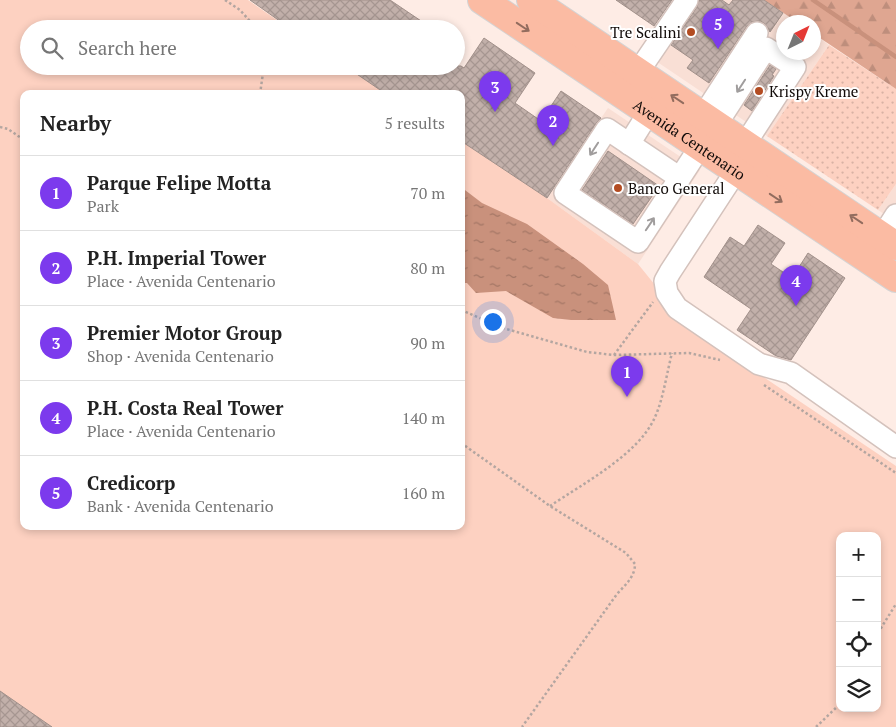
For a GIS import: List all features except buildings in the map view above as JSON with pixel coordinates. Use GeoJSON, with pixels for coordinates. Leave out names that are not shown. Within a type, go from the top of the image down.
{"type":"FeatureCollection","features":[{"type":"Feature","properties":{"kind":"main road","name":"Avenida Centenario"},"geometry":{"type":"LineString","coordinates":[[482,0],[896,278]]}},
{"type":"Feature","properties":{"kind":"main road","name":"Avenida Centenario"},"geometry":{"type":"LineString","coordinates":[[531,0],[748,146],[891,233]]}},
{"type":"Feature","properties":{"kind":"main road"},"geometry":{"type":"LineString","coordinates":[[736,171],[748,146]]}},
{"type":"Feature","properties":{"kind":"lane"},"geometry":{"type":"LineString","coordinates":[[638,72],[687,0]]}},
{"type":"Feature","properties":{"kind":"lane"},"geometry":{"type":"LineString","coordinates":[[709,120],[757,32]]}},
{"type":"Feature","properties":{"kind":"lane"},"geometry":{"type":"LineString","coordinates":[[709,120],[766,48],[795,67],[748,146]]}},
{"type":"Feature","properties":{"kind":"lane"},"geometry":{"type":"LineString","coordinates":[[628,144],[649,112]]}},
{"type":"Feature","properties":{"kind":"lane"},"geometry":{"type":"LineString","coordinates":[[680,178],[607,129],[565,193],[638,242],[680,178],[700,147]]}},
{"type":"Feature","properties":{"kind":"lane"},"geometry":{"type":"LineString","coordinates":[[736,171],[670,272],[665,282],[667,293],[677,308],[760,364],[791,373],[896,447]]}},
{"type":"Feature","properties":{"kind":"path"},"geometry":{"type":"LineString","coordinates":[[225,0],[240,10],[249,20]]}},
{"type":"Feature","properties":{"kind":"path"},"geometry":{"type":"LineString","coordinates":[[261,90],[263,75]]}},
{"type":"Feature","properties":{"kind":"path"},"geometry":{"type":"LineString","coordinates":[[0,127],[8,129],[20,137]]}},
{"type":"Feature","properties":{"kind":"path"},"geometry":{"type":"LineString","coordinates":[[614,355],[648,307],[659,297],[667,293]]}},
{"type":"Feature","properties":{"kind":"path"},"geometry":{"type":"LineString","coordinates":[[465,312],[502,328],[587,352],[614,355],[689,353],[722,361]]}},
{"type":"Feature","properties":{"kind":"path"},"geometry":{"type":"LineString","coordinates":[[550,506],[629,452],[647,434],[656,416],[672,353]]}},
{"type":"Feature","properties":{"kind":"path"},"geometry":{"type":"LineString","coordinates":[[763,384],[896,473]]}},
{"type":"Feature","properties":{"kind":"path"},"geometry":{"type":"LineString","coordinates":[[465,446],[550,506],[626,553],[633,559],[635,564],[632,577],[616,594],[522,727]]}},
{"type":"Feature","properties":{"kind":"path"},"geometry":{"type":"LineString","coordinates":[[881,628],[896,604]]}},
{"type":"Feature","properties":{"kind":"path"},"geometry":{"type":"LineString","coordinates":[[816,727],[836,708]]}},
{"type":"Feature","properties":{"kind":"shaded area"},"geometry":{"type":"Polygon","coordinates":[[[0,0],[248,0],[277,20],[20,20],[20,75],[358,75],[380,90],[20,90],[20,530],[465,530],[465,144],[547,198],[638,264],[689,327],[896,466],[896,727],[0,727],[0,0]]]}},
{"type":"Feature","properties":{"kind":"shaded area"},"geometry":{"type":"Polygon","coordinates":[[[679,0],[764,0],[786,15],[776,15],[776,60],[819,60],[767,136],[644,53],[679,0]]]}},
{"type":"Feature","properties":{"kind":"shaded area"},"geometry":{"type":"Polygon","coordinates":[[[821,39],[829,45],[821,57],[821,39]]]}},
{"type":"Feature","properties":{"kind":"shaded area"},"geometry":{"type":"Polygon","coordinates":[[[829,45],[896,89],[896,184],[878,210],[767,136],[819,60],[821,60],[821,57],[829,45]]]}},
{"type":"Feature","properties":{"kind":"shaded area"},"geometry":{"type":"Polygon","coordinates":[[[608,108],[700,170],[638,264],[547,198],[608,108]]]}},
{"type":"Feature","properties":{"kind":"shaded area"},"geometry":{"type":"Polygon","coordinates":[[[896,184],[896,222],[878,210],[896,184]]]}},
{"type":"Feature","properties":{"kind":"green space"},"geometry":{"type":"Polygon","coordinates":[[[764,0],[896,0],[896,89],[821,39],[821,15],[786,15],[764,0]]]}},
{"type":"Feature","properties":{"kind":"water"},"geometry":{"type":"Polygon","coordinates":[[[465,190],[482,203],[527,224],[583,264],[608,285],[616,320],[553,318],[506,291],[476,293],[465,283],[465,190]]]}},
{"type":"Feature","properties":{"kind":"waterway"},"geometry":{"type":"LineString","coordinates":[[813,0],[896,57]]}},
{"type":"Feature","properties":{"kind":"place","name":"Tre Scalini"},"geometry":{"type":"Point","coordinates":[691,32]}},
{"type":"Feature","properties":{"kind":"place","name":"Credicorp"},"geometry":{"type":"Point","coordinates":[718,49]}},
{"type":"Feature","properties":{"kind":"place","name":"Krispy Kreme"},"geometry":{"type":"Point","coordinates":[759,91]}},
{"type":"Feature","properties":{"kind":"place","name":"Premier Motor Group"},"geometry":{"type":"Point","coordinates":[495,112]}},
{"type":"Feature","properties":{"kind":"place","name":"P.H. Imperial Tower"},"geometry":{"type":"Point","coordinates":[553,146]}},
{"type":"Feature","properties":{"kind":"place","name":"Banco General"},"geometry":{"type":"Point","coordinates":[618,188]}},
{"type":"Feature","properties":{"kind":"place","name":"P.H. Costa Real Tower"},"geometry":{"type":"Point","coordinates":[796,306]}},
{"type":"Feature","properties":{"kind":"place","name":"Parque Felipe Motta"},"geometry":{"type":"Point","coordinates":[627,397]}}]}
